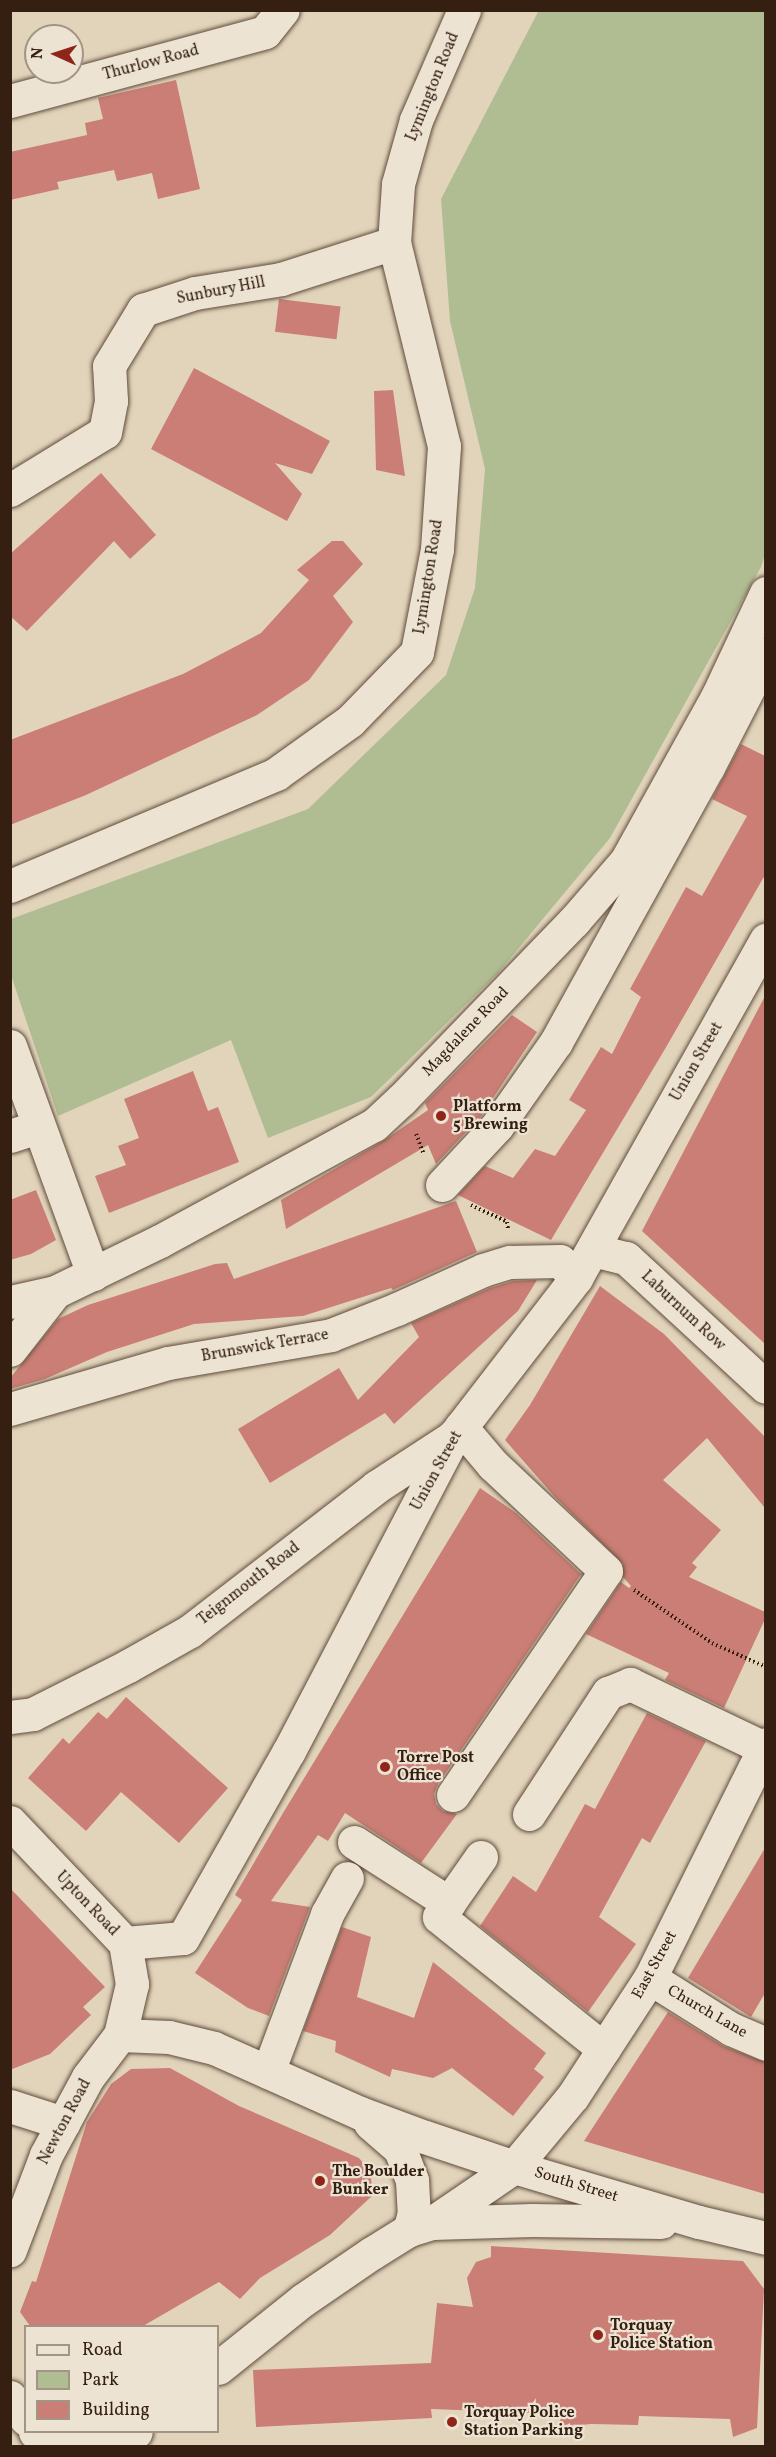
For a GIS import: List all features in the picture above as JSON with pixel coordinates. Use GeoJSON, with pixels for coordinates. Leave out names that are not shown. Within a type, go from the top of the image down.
{"type":"FeatureCollection","features":[{"type":"Feature","properties":{"kind":"street","name":"Thurlow Road"},"geometry":{"type":"LineString","coordinates":[[10,101],[265,32],[283,10]]}},
{"type":"Feature","properties":{"kind":"street","name":"Lymington Road"},"geometry":{"type":"LineString","coordinates":[[10,886],[276,774],[350,721],[417,652],[437,549],[444,446],[394,243],[398,184],[416,120],[464,10]]}},
{"type":"Feature","properties":{"kind":"street","name":"Sunbury Hill"},"geometry":{"type":"LineString","coordinates":[[10,490],[105,432],[111,401],[109,366],[143,310],[195,293],[281,279],[394,243]]}},
{"type":"Feature","properties":{"kind":"street","name":"Magdalene Road"},"geometry":{"type":"LineString","coordinates":[[10,1302],[56,1292],[201,1219],[374,1125],[402,1099],[574,921],[626,861],[717,697],[765,593]]}},
{"type":"Feature","properties":{"kind":"street"},"geometry":{"type":"LineString","coordinates":[[442,1185],[497,1126],[556,1042],[708,767],[765,654]]}},
{"type":"Feature","properties":{"kind":"street","name":"Union Street"},"geometry":{"type":"LineString","coordinates":[[125,1943],[183,1938],[289,1751],[458,1431],[576,1278],[765,940]]}},
{"type":"Feature","properties":{"kind":"street"},"geometry":{"type":"LineString","coordinates":[[10,1046],[24,1132],[93,1274]]}},
{"type":"Feature","properties":{"kind":"street","name":"Laburnum Row"},"geometry":{"type":"LineString","coordinates":[[593,1250],[626,1258],[765,1387]]}},
{"type":"Feature","properties":{"kind":"street","name":"Brunswick Terrace"},"geometry":{"type":"LineString","coordinates":[[10,1409],[168,1363],[332,1335],[398,1309],[483,1270],[510,1262],[560,1261],[576,1278]]}},
{"type":"Feature","properties":{"kind":"street"},"geometry":{"type":"LineString","coordinates":[[10,1350],[56,1292]]}},
{"type":"Feature","properties":{"kind":"street"},"geometry":{"type":"LineString","coordinates":[[453,1795],[606,1571],[458,1431]]}},
{"type":"Feature","properties":{"kind":"street","name":"Teignmouth Road"},"geometry":{"type":"LineString","coordinates":[[10,1738],[22,1716],[128,1666],[190,1631],[376,1487],[458,1431]]}},
{"type":"Feature","properties":{"kind":"street"},"geometry":{"type":"LineString","coordinates":[[529,1814],[608,1693],[630,1684],[764,1746]]}},
{"type":"Feature","properties":{"kind":"street","name":"East Street"},"geometry":{"type":"LineString","coordinates":[[514,2167],[573,2096],[650,1978],[764,1746]]}},
{"type":"Feature","properties":{"kind":"street","name":"Upton Road"},"geometry":{"type":"LineString","coordinates":[[11,1822],[125,1943],[132,1984],[120,2035]]}},
{"type":"Feature","properties":{"kind":"street"},"geometry":{"type":"LineString","coordinates":[[354,1842],[449,1903]]}},
{"type":"Feature","properties":{"kind":"street"},"geometry":{"type":"LineString","coordinates":[[481,1857],[439,1917],[604,2049]]}},
{"type":"Feature","properties":{"kind":"street"},"geometry":{"type":"LineString","coordinates":[[268,2072],[327,1914],[347,1878]]}},
{"type":"Feature","properties":{"kind":"street","name":"Church Lane"},"geometry":{"type":"LineString","coordinates":[[650,1978],[731,2029],[765,2044]]}},
{"type":"Feature","properties":{"kind":"street"},"geometry":{"type":"LineString","coordinates":[[120,2035],[169,2037],[214,2048],[360,2114],[514,2167]]}},
{"type":"Feature","properties":{"kind":"street","name":"Newton Road"},"geometry":{"type":"LineString","coordinates":[[10,2250],[16,2215],[46,2155],[88,2077],[120,2035]]}},
{"type":"Feature","properties":{"kind":"street"},"geometry":{"type":"LineString","coordinates":[[10,2106],[63,2123]]}},
{"type":"Feature","properties":{"kind":"street"},"geometry":{"type":"LineString","coordinates":[[360,2114],[400,2149],[412,2180],[414,2212],[421,2227]]}},
{"type":"Feature","properties":{"kind":"street","name":"South Street"},"geometry":{"type":"LineString","coordinates":[[219,2367],[303,2300],[514,2167],[699,2222],[765,2238]]}},
{"type":"Feature","properties":{"kind":"street","name":"South Street"},"geometry":{"type":"LineString","coordinates":[[421,2227],[532,2220],[699,2222]]}},
{"type":"Feature","properties":{"kind":"street"},"geometry":{"type":"LineString","coordinates":[[10,2397],[24,2416]]}},
{"type":"Feature","properties":{"kind":"street"},"geometry":{"type":"LineString","coordinates":[[36,2433],[49,2439],[104,2441],[132,2433]]}},
{"type":"Feature","properties":{"kind":"street"},"geometry":{"type":"LineString","coordinates":[[143,2446],[154,2433]]}},
{"type":"Feature","properties":{"kind":"path"},"geometry":{"type":"LineString","coordinates":[[606,1571],[712,1643],[765,1667]]}},
{"type":"Feature","properties":{"kind":"green space"},"geometry":{"type":"Polygon","coordinates":[[[539,10],[765,11],[766,551],[761,567],[610,838],[498,973],[371,1097],[268,1138],[231,1040],[58,1116],[11,975],[11,919],[308,809],[446,675],[475,588],[485,469],[450,321],[441,199],[539,10]]]}},
{"type":"Feature","properties":{"kind":"building"},"geometry":{"type":"Polygon","coordinates":[[[176,80],[200,189],[158,199],[152,173],[117,181],[114,170],[57,182],[59,189],[10,200],[10,152],[87,135],[85,123],[103,119],[98,98],[176,80]]]}},
{"type":"Feature","properties":{"kind":"building"},"geometry":{"type":"Polygon","coordinates":[[[279,299],[341,307],[337,339],[275,332],[279,299]]]}},
{"type":"Feature","properties":{"kind":"building"},"geometry":{"type":"Polygon","coordinates":[[[194,368],[330,441],[312,474],[275,463],[302,494],[287,521],[151,449],[194,368]]]}},
{"type":"Feature","properties":{"kind":"building"},"geometry":{"type":"Polygon","coordinates":[[[393,390],[405,476],[376,470],[374,391],[393,390]]]}},
{"type":"Feature","properties":{"kind":"building"},"geometry":{"type":"Polygon","coordinates":[[[101,473],[156,535],[130,559],[114,541],[27,631],[10,616],[10,554],[101,473]]]}},
{"type":"Feature","properties":{"kind":"building"},"geometry":{"type":"Polygon","coordinates":[[[332,541],[343,541],[363,564],[333,596],[353,622],[309,680],[257,715],[86,795],[10,825],[10,740],[183,674],[261,633],[309,580],[297,570],[332,541]]]}},
{"type":"Feature","properties":{"kind":"building"},"geometry":{"type":"Polygon","coordinates":[[[741,744],[765,756],[765,875],[551,1240],[458,1195],[485,1166],[513,1178],[535,1149],[555,1156],[586,1110],[569,1100],[601,1047],[612,1054],[641,997],[630,989],[686,887],[702,896],[747,816],[712,799],[741,744]]]}},
{"type":"Feature","properties":{"kind":"building"},"geometry":{"type":"Polygon","coordinates":[[[765,996],[765,1344],[642,1231],[765,996]]]}},
{"type":"Feature","properties":{"kind":"building"},"geometry":{"type":"Polygon","coordinates":[[[512,1015],[537,1032],[481,1116],[436,1164],[428,1145],[286,1229],[281,1200],[383,1141],[428,1110],[425,1103],[512,1015]]]}},
{"type":"Feature","properties":{"kind":"building"},"geometry":{"type":"Polygon","coordinates":[[[193,1071],[208,1111],[218,1107],[239,1162],[109,1213],[95,1176],[126,1165],[118,1146],[139,1138],[124,1099],[193,1071]]]}},
{"type":"Feature","properties":{"kind":"building"},"geometry":{"type":"Polygon","coordinates":[[[36,1190],[56,1240],[31,1254],[10,1260],[10,1200],[36,1190]]]}},
{"type":"Feature","properties":{"kind":"building"},"geometry":{"type":"Polygon","coordinates":[[[456,1201],[477,1252],[393,1290],[391,1288],[303,1316],[194,1324],[107,1352],[45,1379],[10,1389],[10,1378],[58,1319],[88,1305],[215,1264],[227,1263],[234,1279],[456,1201]]]}},
{"type":"Feature","properties":{"kind":"building"},"geometry":{"type":"Polygon","coordinates":[[[537,1280],[518,1311],[394,1424],[385,1413],[270,1483],[238,1429],[339,1368],[358,1400],[419,1337],[411,1323],[490,1288],[513,1281],[537,1280]]]}},
{"type":"Feature","properties":{"kind":"building"},"geometry":{"type":"Polygon","coordinates":[[[600,1286],[664,1334],[765,1437],[765,1508],[707,1438],[663,1480],[721,1530],[692,1563],[697,1567],[689,1577],[765,1612],[765,1619],[724,1708],[665,1680],[669,1673],[586,1634],[621,1582],[629,1588],[631,1586],[623,1577],[623,1564],[555,1497],[505,1440],[530,1405],[600,1286]]]}},
{"type":"Feature","properties":{"kind":"building"},"geometry":{"type":"Polygon","coordinates":[[[480,1488],[516,1513],[581,1574],[438,1784],[434,1794],[436,1804],[443,1811],[457,1814],[421,1863],[345,1813],[328,1841],[318,1835],[271,1901],[310,1907],[269,2016],[248,2008],[195,1973],[242,1900],[235,1895],[283,1813],[480,1488]]]}},
{"type":"Feature","properties":{"kind":"building"},"geometry":{"type":"Polygon","coordinates":[[[126,1697],[228,1788],[179,1843],[121,1792],[86,1831],[28,1778],[63,1738],[69,1744],[98,1712],[107,1719],[126,1697]]]}},
{"type":"Feature","properties":{"kind":"building"},"geometry":{"type":"Polygon","coordinates":[[[647,1713],[706,1741],[650,1843],[642,1838],[599,1917],[636,1944],[588,2012],[480,1926],[513,1876],[536,1892],[585,1804],[595,1809],[647,1713]]]}},
{"type":"Feature","properties":{"kind":"building"},"geometry":{"type":"Polygon","coordinates":[[[765,1848],[765,1993],[751,2017],[688,1978],[765,1848]]]}},
{"type":"Feature","properties":{"kind":"building"},"geometry":{"type":"Polygon","coordinates":[[[10,1888],[105,1987],[83,2007],[91,2015],[50,2054],[10,2070],[10,1888]]]}},
{"type":"Feature","properties":{"kind":"building"},"geometry":{"type":"Polygon","coordinates":[[[342,1927],[371,1937],[357,1997],[414,2018],[433,1962],[546,2053],[534,2069],[544,2077],[513,2116],[452,2068],[433,2078],[392,2069],[390,2077],[335,2052],[336,2041],[303,2031],[342,1927]]]}},
{"type":"Feature","properties":{"kind":"building"},"geometry":{"type":"Polygon","coordinates":[[[668,2012],[723,2046],[765,2062],[765,2194],[584,2141],[668,2012]]]}},
{"type":"Feature","properties":{"kind":"building"},"geometry":{"type":"Polygon","coordinates":[[[170,2068],[239,2106],[359,2158],[370,2171],[373,2195],[330,2235],[260,2278],[240,2299],[219,2282],[145,2325],[29,2325],[20,2312],[32,2281],[36,2282],[87,2122],[111,2084],[131,2069],[170,2068]]]}},
{"type":"Feature","properties":{"kind":"building","name":"Torquay Police Station"},"geometry":{"type":"Polygon","coordinates":[[[491,2246],[743,2261],[764,2289],[757,2428],[733,2437],[730,2419],[639,2416],[638,2425],[591,2424],[560,2427],[560,2414],[431,2409],[432,2418],[256,2427],[253,2370],[431,2363],[437,2303],[473,2307],[467,2278],[476,2262],[491,2257],[491,2246]]]}},
{"type":"Feature","properties":{"kind":"place","name":"Platform 5 Brewing"},"geometry":{"type":"Point","coordinates":[441,1116]}},
{"type":"Feature","properties":{"kind":"place","name":"Torre Post Office"},"geometry":{"type":"Point","coordinates":[385,1767]}},
{"type":"Feature","properties":{"kind":"place","name":"The Boulder Bunker"},"geometry":{"type":"Point","coordinates":[320,2181]}},
{"type":"Feature","properties":{"kind":"place","name":"Torquay Police Station"},"geometry":{"type":"Point","coordinates":[598,2335]}},
{"type":"Feature","properties":{"kind":"place","name":"Torquay Police Station Parking"},"geometry":{"type":"Point","coordinates":[452,2422]}}]}
